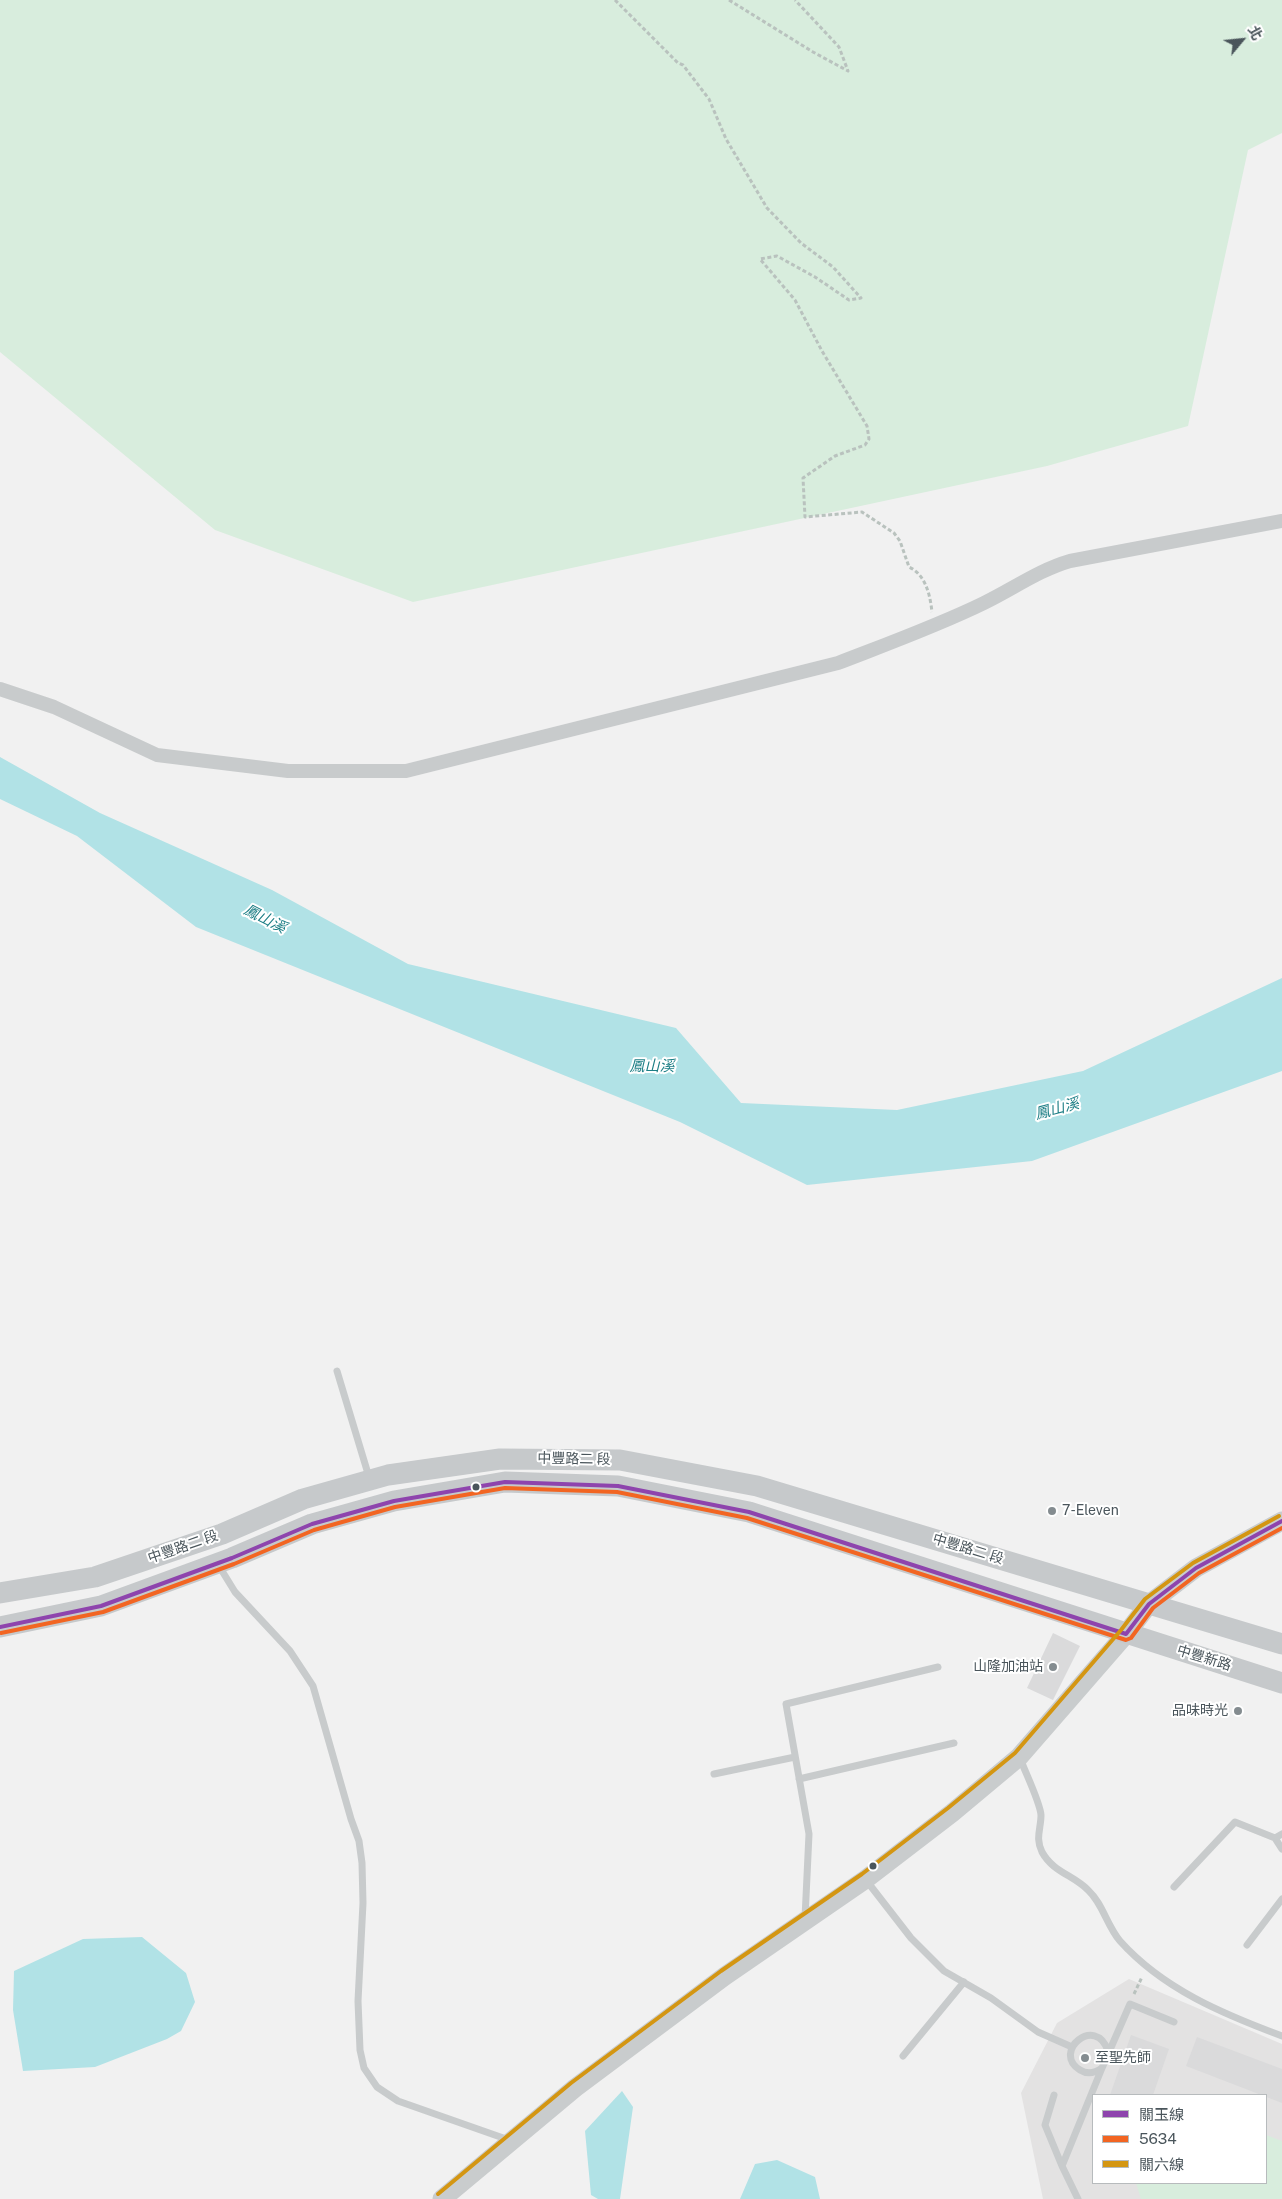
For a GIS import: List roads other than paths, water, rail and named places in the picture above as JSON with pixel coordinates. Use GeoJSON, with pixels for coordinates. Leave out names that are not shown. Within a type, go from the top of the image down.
{"type":"FeatureCollection","features":[{"type":"Feature","properties":{"kind":"main road","name":"中豐路二 段"},"geometry":{"type":"LineString","coordinates":[[0,1593],[95,1577],[199,1541],[303,1499],[388,1475],[500,1459],[620,1460],[756,1486],[1149,1604]]}},
{"type":"Feature","properties":{"kind":"main road"},"geometry":{"type":"LineString","coordinates":[[478,1462],[480,1486]]}},
{"type":"Feature","properties":{"kind":"main road","name":"中豐路二 段"},"geometry":{"type":"LineString","coordinates":[[0,1627],[101,1606],[213,1565],[312,1524],[394,1501],[505,1482],[618,1486],[749,1512],[1126,1634]]}},
{"type":"Feature","properties":{"kind":"main road"},"geometry":{"type":"LineString","coordinates":[[442,2199],[575,2088],[725,1976],[866,1879],[952,1813],[1019,1757],[1126,1634],[1149,1604],[1196,1568],[1282,1521]]}},
{"type":"Feature","properties":{"kind":"main road"},"geometry":{"type":"LineString","coordinates":[[199,1541],[213,1565]]}},
{"type":"Feature","properties":{"kind":"main road"},"geometry":{"type":"LineString","coordinates":[[1149,1604],[1282,1644]]}},
{"type":"Feature","properties":{"kind":"main road","name":"中豐新路"},"geometry":{"type":"LineString","coordinates":[[1126,1634],[1282,1683]]}},
{"type":"Feature","properties":{"kind":"street"},"geometry":{"type":"LineString","coordinates":[[0,689],[54,707],[158,755],[288,771],[406,771],[838,663],[984,603],[1054,566],[1070,561],[1282,521]]}},
{"type":"Feature","properties":{"kind":"lane"},"geometry":{"type":"LineString","coordinates":[[337,1371],[370,1480]]}},
{"type":"Feature","properties":{"kind":"lane"},"geometry":{"type":"LineString","coordinates":[[213,1565],[235,1592],[290,1651],[313,1686],[351,1819],[360,1841],[363,1903],[358,2001],[360,2050],[364,2068],[377,2087],[398,2101],[512,2141]]}},
{"type":"Feature","properties":{"kind":"lane"},"geometry":{"type":"LineString","coordinates":[[805,1920],[809,1834],[786,1704],[938,1668]]}},
{"type":"Feature","properties":{"kind":"lane"},"geometry":{"type":"LineString","coordinates":[[799,1779],[954,1743]]}},
{"type":"Feature","properties":{"kind":"lane"},"geometry":{"type":"LineString","coordinates":[[714,1774],[795,1757]]}},
{"type":"Feature","properties":{"kind":"lane"},"geometry":{"type":"LineString","coordinates":[[1019,1757],[1041,1814],[1037,1839],[1042,1852],[1052,1867],[1088,1889],[1099,1903],[1119,1940],[1176,1989],[1234,2018],[1282,2036]]}},
{"type":"Feature","properties":{"kind":"lane"},"geometry":{"type":"LineString","coordinates":[[1174,1887],[1235,1822],[1279,1836],[1282,1849]]}},
{"type":"Feature","properties":{"kind":"lane"},"geometry":{"type":"LineString","coordinates":[[866,1879],[910,1938],[944,1971],[991,1998],[1038,2032],[1072,2047]]}},
{"type":"Feature","properties":{"kind":"lane"},"geometry":{"type":"LineString","coordinates":[[1248,1945],[1282,1899]]}},
{"type":"Feature","properties":{"kind":"lane"},"geometry":{"type":"LineString","coordinates":[[903,2056],[964,1982]]}},
{"type":"Feature","properties":{"kind":"lane"},"geometry":{"type":"LineString","coordinates":[[1062,2166],[1102,2068],[1108,2058],[1108,2051],[1130,2004],[1174,2022]]}},
{"type":"Feature","properties":{"kind":"lane"},"geometry":{"type":"LineString","coordinates":[[1102,2068],[1091,2073],[1079,2070],[1071,2059],[1072,2047],[1080,2038],[1092,2036],[1102,2041],[1108,2051]]}},
{"type":"Feature","properties":{"kind":"lane"},"geometry":{"type":"LineString","coordinates":[[1054,2095],[1045,2125],[1078,2199]]}},
{"type":"Feature","properties":{"kind":"water","name":"鳳山溪"},"geometry":{"type":"Polygon","coordinates":[[[0,757],[100,813],[272,890],[408,964],[676,1028],[741,1103],[897,1110],[1083,1071],[1282,978],[1282,1071],[1032,1161],[807,1185],[680,1122],[196,927],[77,836],[0,799],[0,757]]]}},
{"type":"Feature","properties":{"kind":"water"},"geometry":{"type":"Polygon","coordinates":[[[142,1937],[186,1973],[195,2002],[181,2031],[167,2039],[95,2067],[23,2071],[13,2010],[14,1971],[83,1939],[142,1937]]]}},
{"type":"Feature","properties":{"kind":"water"},"geometry":{"type":"Polygon","coordinates":[[[622,2091],[633,2107],[620,2199],[598,2199],[591,2195],[585,2131],[622,2091]]]}},
{"type":"Feature","properties":{"kind":"water"},"geometry":{"type":"Polygon","coordinates":[[[777,2160],[815,2177],[820,2199],[740,2199],[755,2164],[777,2160]]]}},
{"type":"Feature","properties":{"kind":"place","name":"7-Eleven"},"geometry":{"type":"Point","coordinates":[1052,1511]}},
{"type":"Feature","properties":{"kind":"place","name":"山隆加油站"},"geometry":{"type":"Point","coordinates":[1053,1667]}},
{"type":"Feature","properties":{"kind":"place","name":"品味時光"},"geometry":{"type":"Point","coordinates":[1238,1711]}},
{"type":"Feature","properties":{"kind":"place","name":"至聖先師"},"geometry":{"type":"Point","coordinates":[1085,2058]}}]}
